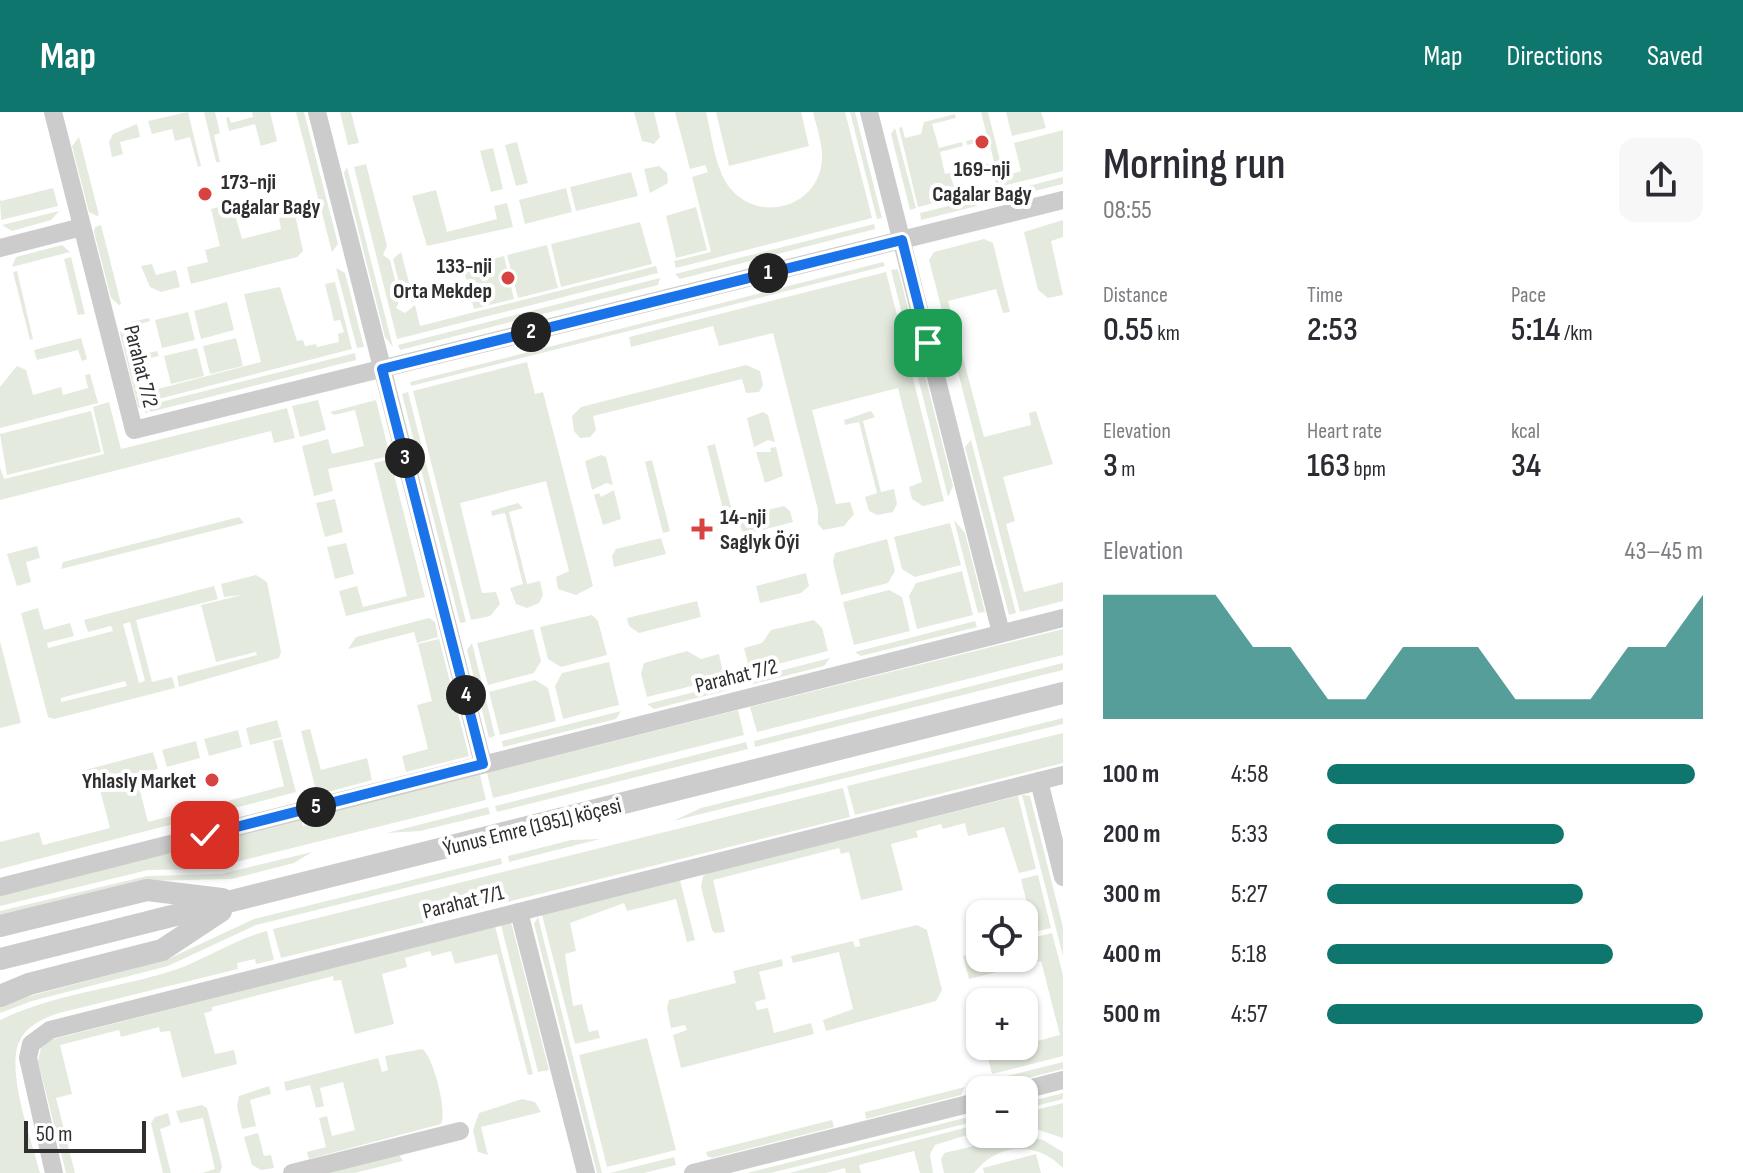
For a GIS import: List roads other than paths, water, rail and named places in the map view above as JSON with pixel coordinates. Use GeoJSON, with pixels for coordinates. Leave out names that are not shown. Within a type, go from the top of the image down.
{"type":"FeatureCollection","features":[{"type":"Feature","properties":{"kind":"street","name":"Parahat 7/2"},"geometry":{"type":"LineString","coordinates":[[53,112],[134,430],[1063,200]]}},
{"type":"Feature","properties":{"kind":"street"},"geometry":{"type":"LineString","coordinates":[[317,112],[483,764]]}},
{"type":"Feature","properties":{"kind":"street"},"geometry":{"type":"LineString","coordinates":[[869,112],[1001,633]]}},
{"type":"Feature","properties":{"kind":"street"},"geometry":{"type":"LineString","coordinates":[[0,248],[82,227]]}},
{"type":"Feature","properties":{"kind":"street","name":"Parahat 7/2"},"geometry":{"type":"LineString","coordinates":[[0,887],[1063,618]]}},
{"type":"Feature","properties":{"kind":"street","name":"Ýunus Emre (1951) köçesi"},"geometry":{"type":"LineString","coordinates":[[0,959],[1063,693]]}},
{"type":"Feature","properties":{"kind":"street","name":"Parahat 7/1"},"geometry":{"type":"LineString","coordinates":[[54,1173],[28,1066],[31,1044],[43,1033],[1063,775]]}},
{"type":"Feature","properties":{"kind":"street"},"geometry":{"type":"LineString","coordinates":[[1039,781],[1063,877]]}},
{"type":"Feature","properties":{"kind":"street"},"geometry":{"type":"LineString","coordinates":[[0,926],[147,890],[235,901]]}},
{"type":"Feature","properties":{"kind":"street"},"geometry":{"type":"LineString","coordinates":[[0,996],[29,984],[162,950],[235,901]]}},
{"type":"Feature","properties":{"kind":"street"},"geometry":{"type":"LineString","coordinates":[[519,912],[586,1173]]}},
{"type":"Feature","properties":{"kind":"street"},"geometry":{"type":"LineString","coordinates":[[1038,1086],[1063,1080]]}},
{"type":"Feature","properties":{"kind":"street"},"geometry":{"type":"LineString","coordinates":[[693,1173],[966,1105]]}},
{"type":"Feature","properties":{"kind":"street"},"geometry":{"type":"LineString","coordinates":[[292,1173],[460,1131]]}},
{"type":"Feature","properties":{"kind":"place","name":"169-nji Cagalar Bagy"},"geometry":{"type":"Point","coordinates":[982,142]}},
{"type":"Feature","properties":{"kind":"place","name":"173-nji Cagalar Bagy"},"geometry":{"type":"Point","coordinates":[205,194]}},
{"type":"Feature","properties":{"kind":"place","name":"133-nji Orta Mekdep"},"geometry":{"type":"Point","coordinates":[508,278]}},
{"type":"Feature","properties":{"kind":"place","name":"14-nji Saglyk Öýi"},"geometry":{"type":"Point","coordinates":[702,529]}},
{"type":"Feature","properties":{"kind":"place","name":"Yhlasly Market"},"geometry":{"type":"Point","coordinates":[212,780]}}]}
